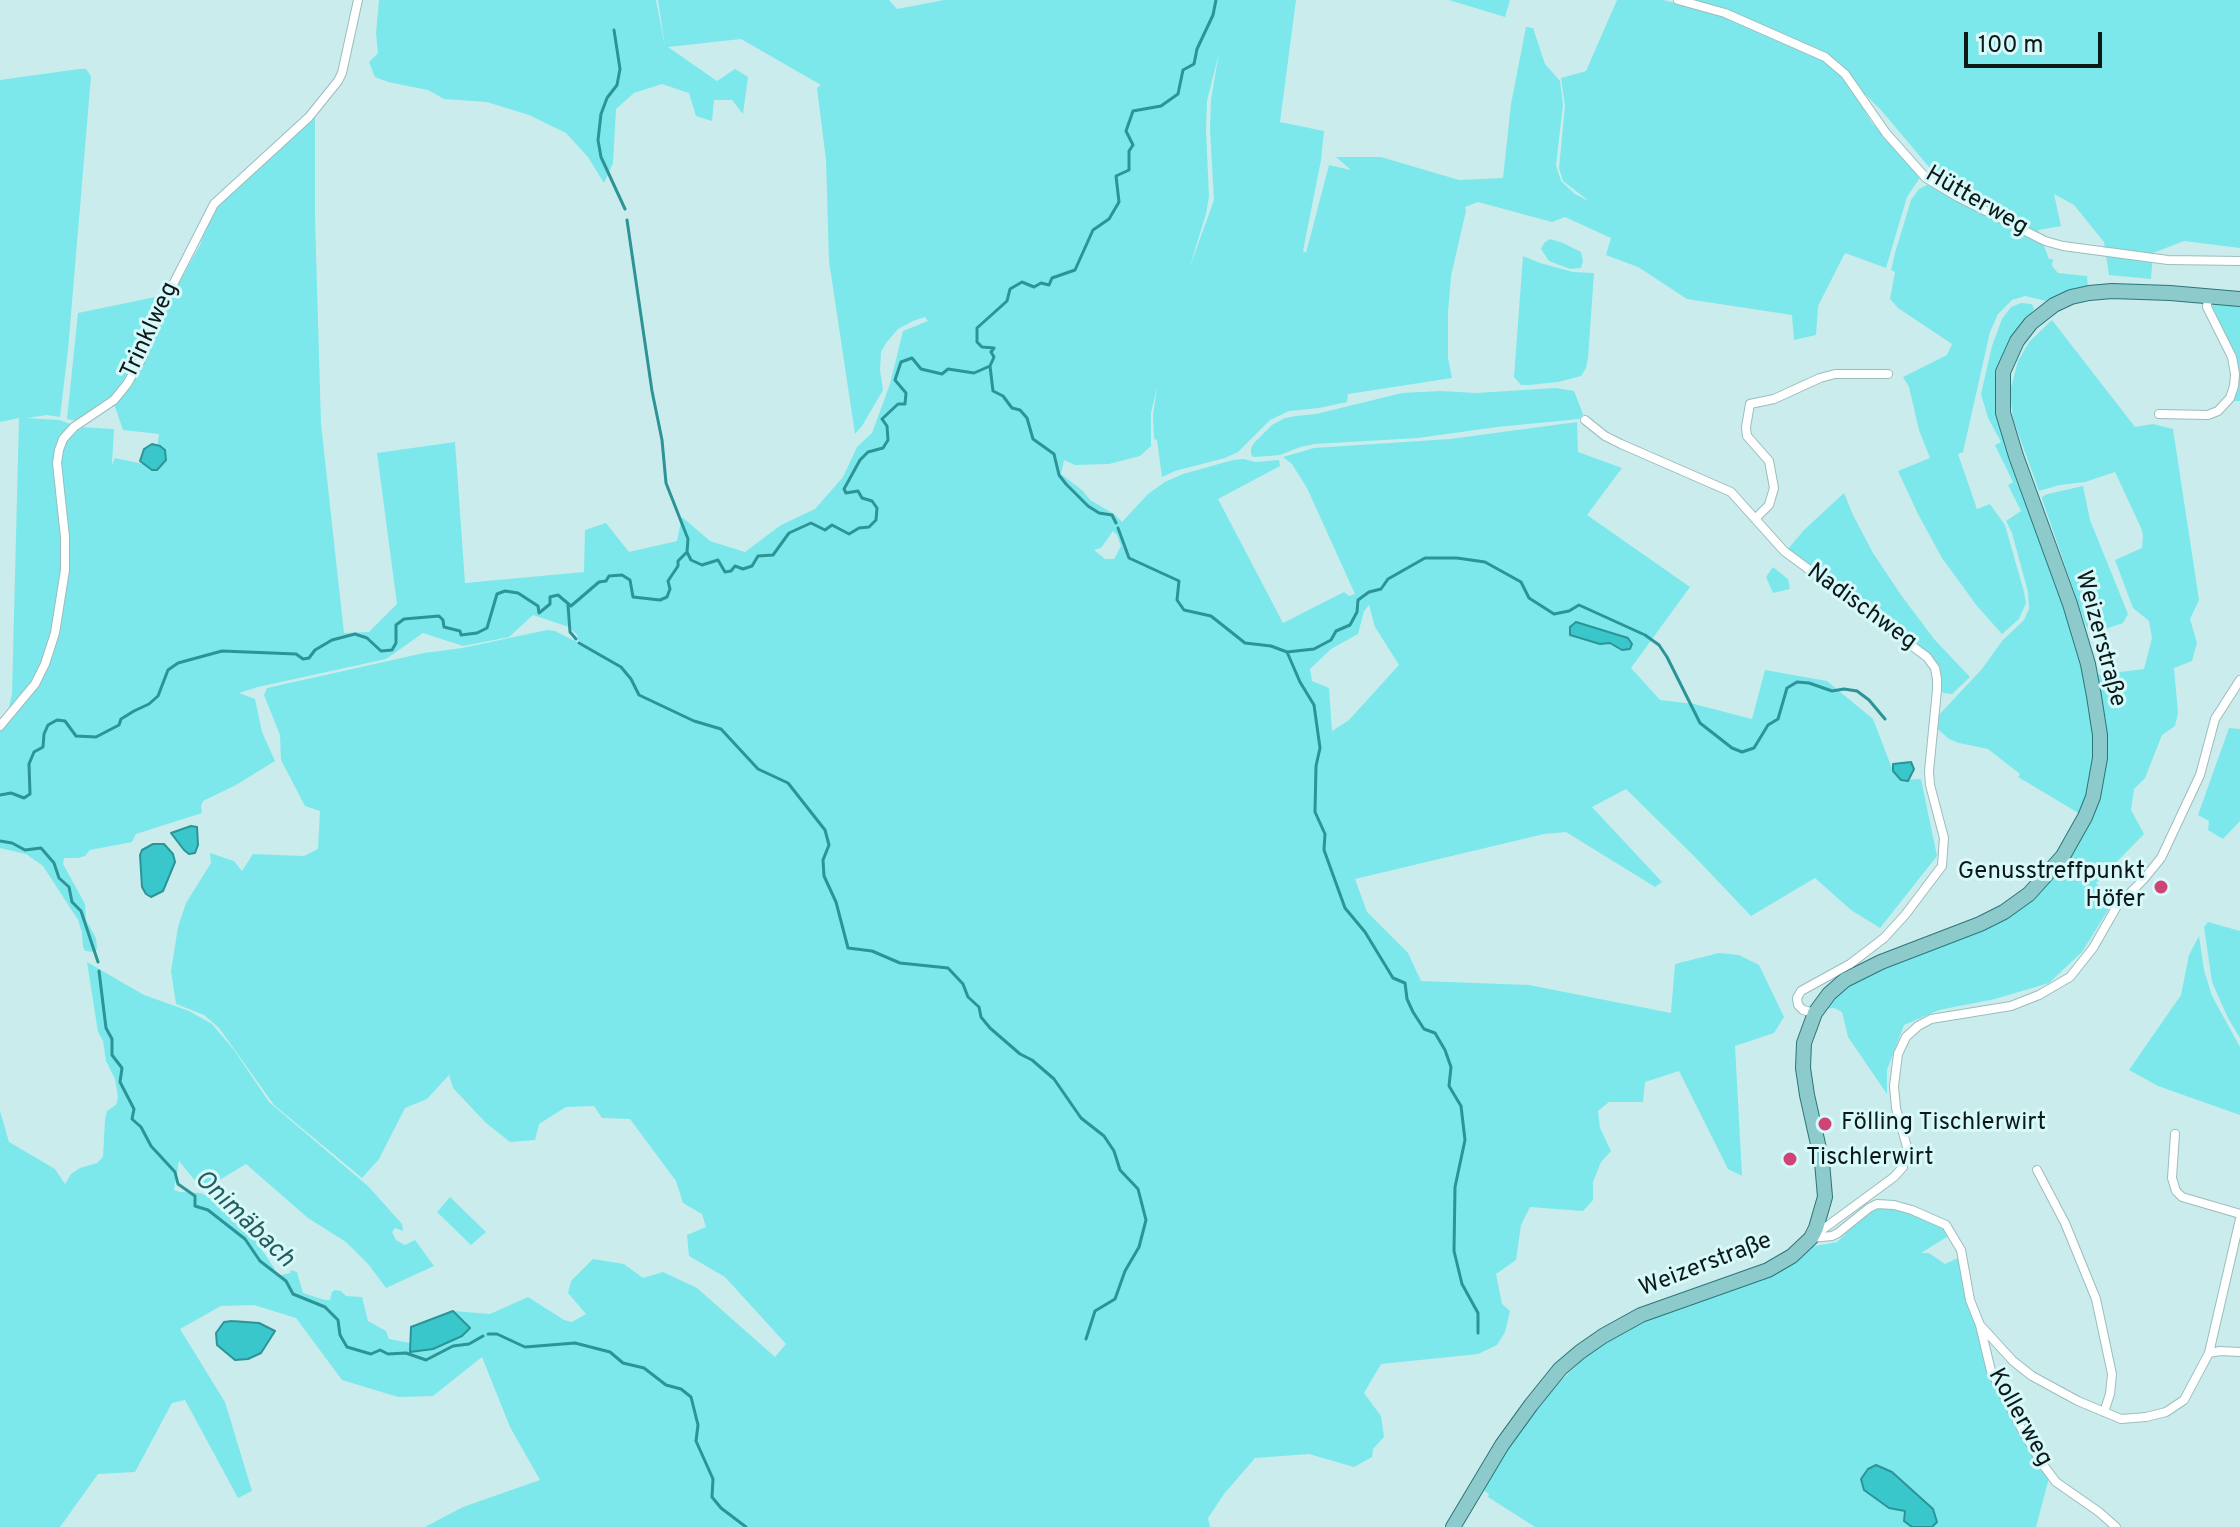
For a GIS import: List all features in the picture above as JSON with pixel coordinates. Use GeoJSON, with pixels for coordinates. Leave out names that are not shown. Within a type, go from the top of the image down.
{"type":"FeatureCollection","features":[{"type":"Feature","properties":{"kind":"main road","name":"Weizerstraße"},"geometry":{"type":"LineString","coordinates":[[1453,1527],[1502,1445],[1531,1405],[1560,1369],[1580,1352],[1641,1315],[1768,1270],[1792,1256],[1811,1238],[1825,1197],[1821,1151],[1803,1068],[1804,1043],[1815,1013],[1829,994],[1845,980],[1881,962],[2004,912],[2029,894],[2063,856],[2076,835],[2093,797],[2100,758],[2100,735],[2088,664],[2066,591],[2003,413],[2003,372],[2017,341],[2043,312],[2071,297],[2112,291],[2240,299]]}},
{"type":"Feature","properties":{"kind":"street","name":"Trinklweg"},"geometry":{"type":"LineString","coordinates":[[0,726],[35,684],[55,633],[65,570],[57,463],[63,439],[70,430],[114,400],[127,384],[142,358],[159,312],[214,204],[309,117],[338,81],[358,0]]}},
{"type":"Feature","properties":{"kind":"street","name":"Hütterweg"},"geometry":{"type":"LineString","coordinates":[[1678,0],[1725,13],[1825,57],[1845,74],[1886,133],[1926,178],[2045,241],[2168,260],[2240,261]]}},
{"type":"Feature","properties":{"kind":"street"},"geometry":{"type":"LineString","coordinates":[[2159,414],[2213,414],[2230,398],[2234,386],[2232,357],[2207,307],[2208,296]]}},
{"type":"Feature","properties":{"kind":"street"},"geometry":{"type":"LineString","coordinates":[[1755,519],[1769,505],[1774,488],[1769,461],[1747,436],[1750,404],[1774,399],[1835,374],[1888,374]]}},
{"type":"Feature","properties":{"kind":"street","name":"Nadischweg"},"geometry":{"type":"LineString","coordinates":[[1585,420],[1613,440],[1731,492],[1784,551],[1927,657],[1935,668],[1937,679],[1929,771],[1944,838],[1942,866],[1884,938],[1850,964],[1801,991],[1797,998],[1798,1005],[1815,1013]]}},
{"type":"Feature","properties":{"kind":"street"},"geometry":{"type":"LineString","coordinates":[[1811,1238],[1894,1177],[1903,1167],[1907,1147],[1896,1108],[1894,1086],[1898,1054],[1906,1037],[1931,1019],[2011,1006],[2031,998],[2070,977],[2082,963],[2117,906],[2161,858],[2200,775],[2215,719],[2240,680]]}},
{"type":"Feature","properties":{"kind":"street","name":"Kollerweg"},"geometry":{"type":"LineString","coordinates":[[1980,1325],[2013,1361],[2032,1376],[2078,1401],[2121,1419],[2166,1412],[2184,1400],[2209,1353],[2240,1217],[2179,1194],[2172,1178],[2175,1134]]}},
{"type":"Feature","properties":{"kind":"street"},"geometry":{"type":"LineString","coordinates":[[2037,1170],[2065,1223],[2096,1299],[2112,1374],[2104,1412]]}},
{"type":"Feature","properties":{"kind":"street","name":"Kollerweg"},"geometry":{"type":"LineString","coordinates":[[1811,1238],[1838,1233],[1877,1204],[1902,1207],[1931,1217],[1948,1228],[1960,1247],[1970,1300],[1995,1381],[2041,1462],[2056,1482],[2116,1527]]}},
{"type":"Feature","properties":{"kind":"street"},"geometry":{"type":"LineString","coordinates":[[2209,1353],[2240,1352]]}},
{"type":"Feature","properties":{"kind":"shaded area"},"geometry":{"type":"Polygon","coordinates":[[[379,0],[656,0],[665,47],[658,0],[889,0],[897,9],[944,0],[1296,0],[1280,122],[1324,131],[1303,251],[1306,253],[1329,165],[1351,170],[1336,157],[1381,157],[1459,180],[1503,178],[1511,104],[1526,27],[1533,28],[1545,64],[1560,81],[1563,104],[1556,165],[1561,181],[1575,194],[1589,201],[1563,181],[1559,168],[1565,106],[1561,78],[1586,71],[1617,0],[1663,0],[1712,12],[1828,63],[1844,76],[1872,123],[1921,176],[1907,197],[1886,268],[1845,253],[1818,306],[1816,335],[1794,340],[1792,315],[1687,299],[1638,267],[1606,255],[1611,238],[1565,217],[1552,222],[1478,202],[1465,207],[1451,276],[1448,358],[1452,378],[1348,394],[1347,402],[1289,411],[1270,420],[1238,452],[1162,477],[1157,440],[1154,439],[1157,387],[1151,413],[1151,446],[1140,456],[1109,464],[1075,465],[1064,460],[1061,474],[1090,500],[1122,522],[1148,494],[1183,474],[1233,460],[1279,460],[1280,466],[1218,499],[1283,623],[1344,592],[1349,596],[1355,594],[1307,488],[1292,464],[1283,457],[1314,448],[1450,439],[1577,422],[1578,452],[1622,468],[1587,515],[1690,587],[1631,668],[1660,700],[1694,704],[1752,719],[1765,670],[1827,681],[1873,719],[1893,771],[1901,780],[1921,779],[1937,856],[1880,928],[1851,910],[1815,878],[1751,916],[1626,789],[1592,807],[1662,882],[1655,887],[1566,832],[1544,834],[1355,879],[1367,912],[1408,953],[1421,981],[1529,985],[1671,1013],[1675,964],[1719,953],[1739,955],[1759,965],[1784,1017],[1774,1033],[1735,1046],[1742,1176],[1728,1169],[1679,1071],[1645,1082],[1643,1102],[1609,1102],[1598,1111],[1600,1128],[1611,1151],[1601,1162],[1593,1182],[1593,1200],[1583,1211],[1530,1207],[1521,1225],[1516,1260],[1496,1274],[1502,1304],[1510,1311],[1505,1332],[1497,1345],[1478,1354],[1381,1364],[1364,1393],[1381,1416],[1384,1437],[1373,1449],[1372,1457],[1354,1467],[1309,1454],[1255,1458],[1208,1518],[1210,1527],[425,1527],[463,1507],[540,1480],[510,1427],[482,1357],[433,1396],[398,1397],[342,1380],[296,1318],[254,1305],[221,1306],[180,1329],[225,1402],[252,1491],[238,1498],[185,1400],[172,1403],[135,1472],[98,1474],[60,1527],[0,1527],[0,1111],[9,1142],[55,1169],[65,1184],[71,1174],[97,1163],[103,1157],[107,1111],[116,1105],[118,1097],[115,1079],[98,1032],[87,962],[144,995],[189,1011],[212,1024],[234,1050],[269,1102],[368,1186],[402,1224],[403,1231],[395,1228],[392,1232],[396,1240],[405,1245],[415,1240],[434,1266],[386,1288],[346,1242],[308,1218],[246,1164],[201,1188],[179,1161],[174,1190],[201,1193],[212,1198],[247,1227],[277,1276],[291,1270],[297,1272],[303,1293],[325,1300],[330,1300],[335,1290],[346,1296],[362,1297],[368,1321],[386,1331],[389,1339],[410,1343],[410,1352],[466,1323],[453,1311],[490,1314],[528,1297],[572,1322],[586,1314],[568,1293],[571,1281],[593,1259],[624,1264],[643,1278],[663,1272],[697,1288],[775,1357],[786,1344],[725,1277],[689,1256],[687,1235],[706,1227],[702,1214],[683,1203],[676,1181],[630,1119],[602,1118],[594,1106],[566,1107],[539,1124],[535,1140],[510,1142],[486,1123],[453,1088],[449,1075],[427,1099],[405,1108],[379,1159],[362,1178],[274,1105],[219,1028],[204,1015],[176,1004],[171,971],[178,927],[186,903],[211,863],[210,853],[234,861],[242,871],[253,854],[304,856],[318,849],[320,811],[305,806],[281,760],[280,735],[264,695],[267,688],[424,653],[462,648],[547,630],[579,643],[577,635],[569,627],[533,615],[509,637],[463,646],[423,633],[386,659],[239,693],[255,699],[262,732],[275,761],[203,801],[202,813],[136,834],[132,842],[90,850],[78,858],[64,858],[63,864],[85,904],[86,920],[96,938],[95,952],[85,951],[78,920],[43,866],[26,854],[0,848],[0,729],[37,686],[51,657],[0,722],[8,711],[12,694],[19,418],[0,422],[0,80],[79,69],[86,69],[91,76],[60,417],[27,418],[59,420],[79,427],[114,429],[112,465],[115,458],[148,465],[156,455],[159,434],[123,430],[114,404],[143,365],[172,295],[200,245],[209,219],[220,200],[315,114],[321,424],[344,633],[369,632],[397,604],[377,453],[455,442],[465,583],[584,572],[585,530],[606,523],[629,552],[677,541],[682,517],[710,541],[745,552],[781,525],[815,509],[843,477],[857,447],[872,433],[890,384],[903,331],[928,321],[925,317],[913,321],[898,329],[886,343],[881,352],[883,390],[855,434],[829,261],[826,160],[817,88],[821,85],[741,39],[668,47],[717,81],[735,69],[748,77],[743,114],[732,100],[714,100],[712,121],[696,116],[689,93],[662,84],[634,93],[616,109],[613,163],[604,183],[588,157],[566,133],[529,115],[487,102],[444,99],[428,90],[375,77],[369,62],[378,53],[379,0]],[[1219,53],[1207,101],[1209,197],[1189,269],[1214,200],[1211,99],[1219,53]],[[1113,531],[1101,548],[1094,550],[1105,559],[1114,559],[1121,546],[1113,531]],[[1369,605],[1364,611],[1358,634],[1331,649],[1310,669],[1312,681],[1329,688],[1332,731],[1349,720],[1399,665],[1375,627],[1369,605]]]}},
{"type":"Feature","properties":{"kind":"shaded area"},"geometry":{"type":"Polygon","coordinates":[[[1449,0],[1510,0],[1505,17],[1449,0]]]}},
{"type":"Feature","properties":{"kind":"shaded area"},"geometry":{"type":"Polygon","coordinates":[[[1686,0],[2240,0],[2240,248],[2184,241],[2153,253],[2151,279],[2109,275],[2104,242],[2074,205],[2054,194],[2061,226],[2038,230],[2049,259],[2053,259],[2052,266],[2058,273],[2087,276],[2088,287],[2046,301],[2025,296],[2012,300],[1998,314],[1990,332],[1963,452],[1958,454],[1977,509],[1990,504],[2005,525],[2024,592],[2026,603],[2019,619],[2002,634],[1942,558],[1898,471],[1930,458],[1919,430],[1909,387],[1903,377],[1947,355],[1952,344],[1898,308],[1890,299],[1895,253],[1911,200],[1919,189],[1934,186],[1989,212],[1988,208],[1945,186],[1881,110],[1825,55],[1686,0]]]}},
{"type":"Feature","properties":{"kind":"shaded area"},"geometry":{"type":"Polygon","coordinates":[[[1550,239],[1581,252],[1581,268],[1570,269],[1549,261],[1541,249],[1550,239]]]}},
{"type":"Feature","properties":{"kind":"shaded area"},"geometry":{"type":"Polygon","coordinates":[[[1523,256],[1573,272],[1594,273],[1588,358],[1581,376],[1529,385],[1521,385],[1514,377],[1523,256]]]}},
{"type":"Feature","properties":{"kind":"shaded area"},"geometry":{"type":"Polygon","coordinates":[[[165,295],[133,370],[112,398],[76,421],[67,419],[78,313],[165,295]]]}},
{"type":"Feature","properties":{"kind":"shaded area"},"geometry":{"type":"Polygon","coordinates":[[[2021,303],[2032,304],[2034,309],[2016,333],[1997,380],[2079,654],[2093,730],[2094,764],[2080,814],[2018,777],[2020,774],[1988,749],[1959,743],[1935,730],[1938,716],[2024,620],[2029,609],[2028,592],[2006,521],[2021,511],[2008,485],[2013,482],[1995,445],[2001,442],[1988,418],[1981,394],[2002,319],[2011,307],[2021,303]]]}},
{"type":"Feature","properties":{"kind":"shaded area"},"geometry":{"type":"Polygon","coordinates":[[[2213,304],[2240,305],[2240,401],[2231,401],[2237,387],[2213,304]]]}},
{"type":"Feature","properties":{"kind":"shaded area"},"geometry":{"type":"Polygon","coordinates":[[[2052,320],[2135,427],[2153,424],[2173,429],[2199,600],[2190,619],[2197,643],[2192,661],[2174,668],[2178,713],[2175,726],[2162,735],[2145,778],[2134,789],[2131,810],[2144,834],[2096,883],[2113,902],[2082,952],[2049,983],[1995,999],[1939,1010],[1904,1025],[1887,1070],[1887,1094],[1848,1037],[1842,1012],[1834,1008],[1824,1009],[1845,987],[1860,978],[2011,913],[2096,802],[2095,675],[2144,669],[2152,638],[2149,621],[2133,608],[2115,560],[2142,548],[2143,537],[2115,472],[2085,482],[2039,491],[2013,419],[2010,391],[2018,361],[2029,342],[2052,320]]]}},
{"type":"Feature","properties":{"kind":"shaded area"},"geometry":{"type":"Polygon","coordinates":[[[1556,388],[1574,391],[1583,414],[1579,419],[1418,438],[1315,444],[1280,455],[1253,457],[1251,454],[1254,443],[1272,425],[1285,418],[1316,414],[1402,393],[1476,393],[1556,388]]]}},
{"type":"Feature","properties":{"kind":"shaded area"},"geometry":{"type":"Polygon","coordinates":[[[152,444],[165,450],[166,460],[157,470],[140,461],[144,449],[152,444]]]}},
{"type":"Feature","properties":{"kind":"shaded area"},"geometry":{"type":"Polygon","coordinates":[[[2083,486],[2090,520],[2128,614],[2123,623],[2105,629],[2088,629],[2086,626],[2042,499],[2048,494],[2083,486]]]}},
{"type":"Feature","properties":{"kind":"shaded area"},"geometry":{"type":"Polygon","coordinates":[[[1844,493],[1873,553],[1901,595],[1934,639],[1970,677],[1952,694],[1943,693],[1936,663],[1788,549],[1844,493]]]}},
{"type":"Feature","properties":{"kind":"shaded area"},"geometry":{"type":"Polygon","coordinates":[[[1773,567],[1788,579],[1790,589],[1773,593],[1766,577],[1773,567]]]}},
{"type":"Feature","properties":{"kind":"shaded area"},"geometry":{"type":"Polygon","coordinates":[[[1576,622],[1628,638],[1632,644],[1630,649],[1622,650],[1610,643],[1600,644],[1570,635],[1570,627],[1576,622]]]}},
{"type":"Feature","properties":{"kind":"shaded area"},"geometry":{"type":"Polygon","coordinates":[[[2229,728],[2240,729],[2240,821],[2223,839],[2208,830],[2209,821],[2198,815],[2229,728]]]}},
{"type":"Feature","properties":{"kind":"shaded area"},"geometry":{"type":"Polygon","coordinates":[[[1911,762],[1914,769],[1908,781],[1901,780],[1893,771],[1893,764],[1911,762]]]}},
{"type":"Feature","properties":{"kind":"shaded area"},"geometry":{"type":"Polygon","coordinates":[[[197,827],[198,845],[195,853],[189,854],[171,833],[197,827]]]}},
{"type":"Feature","properties":{"kind":"shaded area"},"geometry":{"type":"Polygon","coordinates":[[[153,844],[164,844],[173,854],[175,862],[163,891],[151,897],[142,887],[140,855],[142,850],[153,844]]]}},
{"type":"Feature","properties":{"kind":"shaded area"},"geometry":{"type":"Polygon","coordinates":[[[2208,922],[2240,931],[2240,1038],[2212,982],[2204,927],[2208,922]]]}},
{"type":"Feature","properties":{"kind":"shaded area"},"geometry":{"type":"Polygon","coordinates":[[[2199,936],[2212,996],[2240,1047],[2240,1115],[2158,1086],[2129,1070],[2181,995],[2189,955],[2199,936]]]}},
{"type":"Feature","properties":{"kind":"shaded area"},"geometry":{"type":"Polygon","coordinates":[[[450,1197],[486,1232],[471,1245],[437,1212],[450,1197]]]}},
{"type":"Feature","properties":{"kind":"shaded area"},"geometry":{"type":"Polygon","coordinates":[[[1875,1208],[1911,1212],[1944,1228],[1950,1235],[1921,1253],[1929,1253],[1945,1264],[1960,1257],[1984,1360],[2049,1478],[2036,1527],[1932,1527],[1936,1522],[1892,1472],[1905,1511],[1904,1521],[1912,1527],[1535,1527],[1488,1497],[1489,1494],[1482,1489],[1525,1423],[1554,1387],[1593,1350],[1651,1317],[1754,1282],[1810,1247],[1837,1242],[1875,1208]]]}},
{"type":"Feature","properties":{"kind":"shaded area"},"geometry":{"type":"Polygon","coordinates":[[[453,1311],[470,1328],[462,1336],[433,1349],[410,1352],[411,1327],[453,1311]]]}},
{"type":"Feature","properties":{"kind":"shaded area"},"geometry":{"type":"Polygon","coordinates":[[[224,1322],[259,1323],[275,1331],[261,1353],[248,1359],[235,1360],[217,1345],[216,1333],[224,1322]]]}},
{"type":"Feature","properties":{"kind":"shaded area"},"geometry":{"type":"Polygon","coordinates":[[[1876,1465],[1892,1472],[1933,1509],[1937,1522],[1932,1527],[1912,1527],[1904,1521],[1905,1511],[1889,1508],[1864,1490],[1861,1479],[1868,1469],[1876,1465]]]}},
{"type":"Feature","properties":{"kind":"waterway"},"geometry":{"type":"LineString","coordinates":[[0,795],[11,793],[24,798],[30,794],[29,764],[34,752],[43,747],[48,725],[57,720],[65,721],[76,736],[96,737],[119,725],[121,719],[158,696],[168,670],[178,663],[222,651],[296,654],[303,659],[309,658],[315,650],[332,640],[355,634],[367,638],[381,651],[392,650],[396,643],[396,625],[404,619],[439,616],[444,627],[460,631],[461,635],[477,633],[487,628],[497,594],[505,591],[518,593],[538,606],[539,613],[550,604],[550,597],[558,595],[571,606],[609,576],[622,575],[630,580],[633,597],[660,600],[667,597],[670,589],[668,581],[678,561],[687,552],[691,560],[702,565],[718,560],[725,572],[735,566],[743,569],[752,566],[758,556],[773,555],[789,533],[811,523],[825,530],[832,525],[849,534],[869,527],[876,520],[877,508],[872,501],[862,498],[858,491],[846,493],[844,489],[860,460],[868,452],[883,448],[888,440],[887,426],[882,419],[898,404],[905,404],[906,393],[895,380],[901,362],[912,358],[921,369],[942,374],[948,369],[974,373],[990,366],[994,348],[982,347],[977,342],[977,328],[1007,301],[1010,289],[1022,282],[1034,287],[1041,283],[1049,285],[1052,278],[1075,270],[1093,230],[1109,219],[1119,202],[1116,176],[1129,170],[1129,151],[1133,145],[1126,131],[1133,111],[1161,106],[1178,94],[1183,70],[1194,64],[1216,0]]}},
{"type":"Feature","properties":{"kind":"waterway"},"geometry":{"type":"LineString","coordinates":[[614,30],[620,69],[617,85],[607,98],[601,114],[598,140],[601,157],[625,209]]}},
{"type":"Feature","properties":{"kind":"waterway"},"geometry":{"type":"LineString","coordinates":[[627,220],[666,483],[688,539],[687,552]]}},
{"type":"Feature","properties":{"kind":"waterway"},"geometry":{"type":"LineString","coordinates":[[990,366],[993,391],[1027,418],[1033,439],[1054,454],[1059,475],[1066,484],[1088,506],[1099,513],[1112,515],[1116,523]]}},
{"type":"Feature","properties":{"kind":"waterway"},"geometry":{"type":"LineString","coordinates":[[1118,528],[1129,558],[1179,581],[1177,600],[1184,610],[1211,616],[1245,643],[1271,646],[1287,652],[1314,705],[1320,748],[1316,766],[1315,812],[1325,834],[1324,850],[1345,908],[1365,932],[1393,978],[1405,983],[1413,1012],[1424,1029],[1435,1033],[1451,1067],[1449,1086],[1461,1106],[1465,1140],[1455,1187],[1454,1251],[1462,1284],[1478,1313],[1478,1333]]}},
{"type":"Feature","properties":{"kind":"waterway"},"geometry":{"type":"LineString","coordinates":[[1287,652],[1314,649],[1331,640],[1336,631],[1350,625],[1357,612],[1358,600],[1369,592],[1381,589],[1388,579],[1425,558],[1457,558],[1485,562],[1521,582],[1529,598],[1554,614],[1579,605],[1645,635],[1659,645],[1667,657],[1700,723],[1742,752],[1754,748],[1768,725],[1778,719],[1787,688],[1797,682],[1832,691],[1857,691],[1885,719]]}},
{"type":"Feature","properties":{"kind":"waterway"},"geometry":{"type":"LineString","coordinates":[[568,605],[570,632],[576,639]]}},
{"type":"Feature","properties":{"kind":"waterway"},"geometry":{"type":"LineString","coordinates":[[579,643],[621,667],[639,695],[694,721],[721,729],[758,769],[788,783],[825,830],[829,845],[823,860],[824,876],[836,902],[848,948],[872,951],[900,963],[948,968],[963,984],[968,997],[979,1007],[981,1017],[990,1028],[1054,1079],[1081,1118],[1104,1136],[1114,1151],[1120,1170],[1138,1189],[1146,1220],[1139,1247],[1125,1271],[1115,1299],[1095,1311],[1086,1339]]}},
{"type":"Feature","properties":{"kind":"waterway","name":"Onimäbach"},"geometry":{"type":"LineString","coordinates":[[0,841],[25,850],[41,848],[54,863],[59,878],[69,887],[72,902],[81,911],[98,962]]}},
{"type":"Feature","properties":{"kind":"waterway","name":"Onimäbach"},"geometry":{"type":"LineString","coordinates":[[99,971],[106,1028],[112,1039],[112,1055],[122,1068],[120,1082],[134,1109],[132,1119],[175,1172],[178,1184],[195,1196],[195,1206],[208,1210],[245,1239],[260,1261],[286,1281],[293,1294],[325,1307],[338,1320],[340,1335],[347,1347],[371,1354],[380,1350],[388,1354],[406,1353],[426,1360],[453,1346],[469,1344],[483,1336]]}},
{"type":"Feature","properties":{"kind":"waterway","name":"Onimäbach"},"geometry":{"type":"LineString","coordinates":[[488,1334],[497,1334],[525,1347],[575,1343],[610,1352],[623,1363],[644,1368],[666,1385],[681,1389],[691,1397],[698,1425],[696,1441],[713,1479],[712,1497],[746,1527]]}},
{"type":"Feature","properties":{"kind":"place","name":"Genusstreffpunkt Höfer"},"geometry":{"type":"Point","coordinates":[2161,887]}},
{"type":"Feature","properties":{"kind":"place","name":"Fölling Tischlerwirt"},"geometry":{"type":"Point","coordinates":[1825,1124]}},
{"type":"Feature","properties":{"kind":"place","name":"Tischlerwirt"},"geometry":{"type":"Point","coordinates":[1790,1159]}}]}
